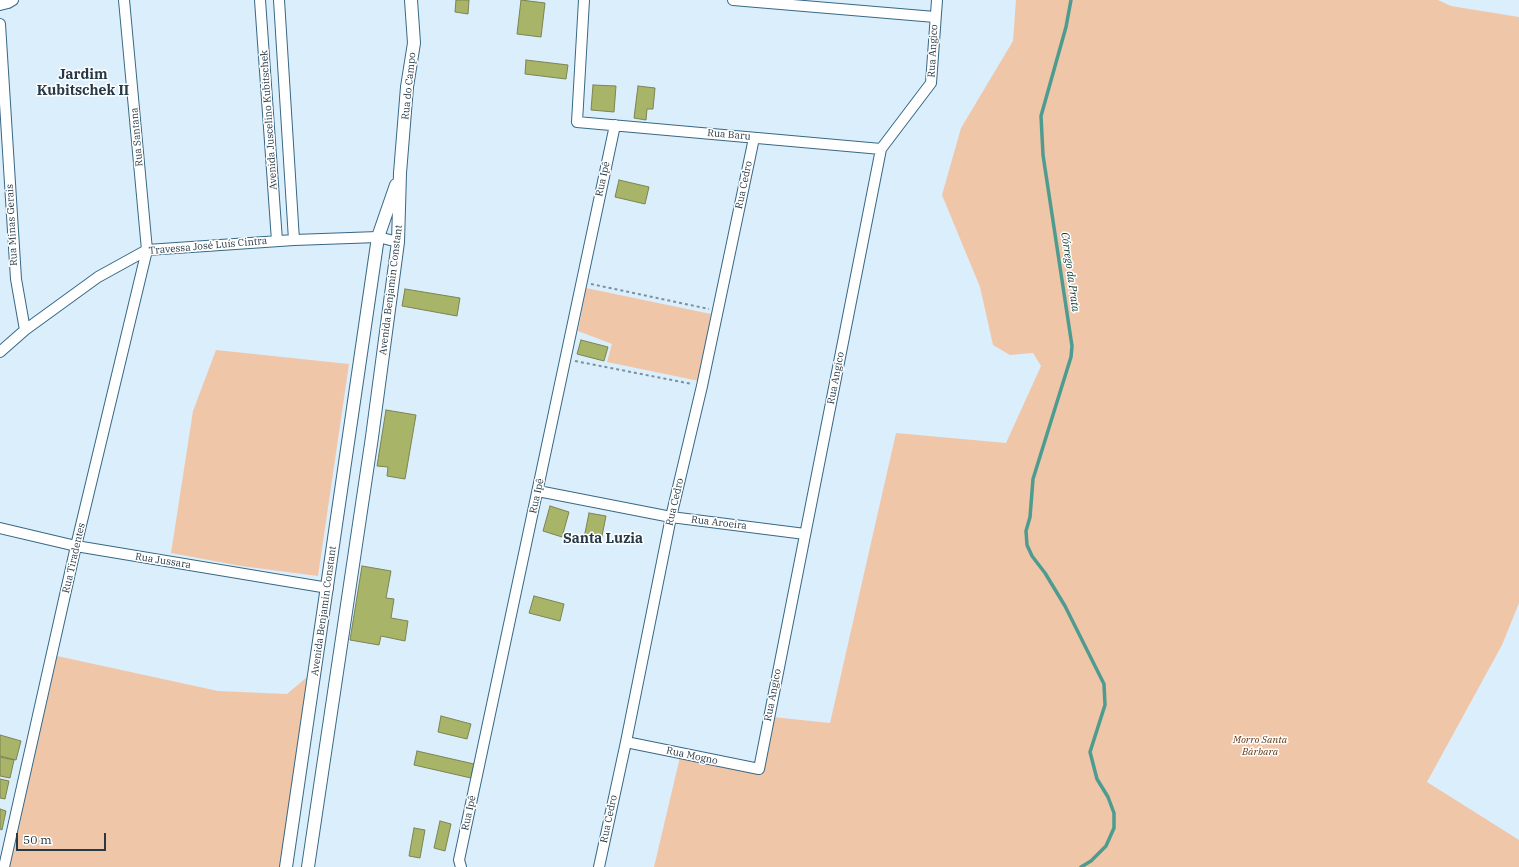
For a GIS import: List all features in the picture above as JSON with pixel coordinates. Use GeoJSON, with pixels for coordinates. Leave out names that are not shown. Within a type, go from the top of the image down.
{"type":"FeatureCollection","features":[{"type":"Feature","properties":{"kind":"street"},"geometry":{"type":"LineString","coordinates":[[0,5],[8,3],[12,0]]}},
{"type":"Feature","properties":{"kind":"street","name":"Rua Santana"},"geometry":{"type":"LineString","coordinates":[[124,0],[147,250]]}},
{"type":"Feature","properties":{"kind":"street","name":"Avenida Juscelino Kubitschek"},"geometry":{"type":"LineString","coordinates":[[260,0],[277,241]]}},
{"type":"Feature","properties":{"kind":"street","name":"Avenida Juscelino Kubitschek"},"geometry":{"type":"LineString","coordinates":[[279,0],[294,240]]}},
{"type":"Feature","properties":{"kind":"street","name":"Rua do Campo"},"geometry":{"type":"LineString","coordinates":[[400,173],[407,87],[414,43],[410,0]]}},
{"type":"Feature","properties":{"kind":"street","name":"Rua Baru"},"geometry":{"type":"LineString","coordinates":[[584,0],[577,122],[881,149]]}},
{"type":"Feature","properties":{"kind":"street"},"geometry":{"type":"LineString","coordinates":[[733,0],[935,17]]}},
{"type":"Feature","properties":{"kind":"street","name":"Rua Angico"},"geometry":{"type":"LineString","coordinates":[[759,769],[881,149],[932,83],[937,0]]}},
{"type":"Feature","properties":{"kind":"street","name":"Rua Minas Gerais"},"geometry":{"type":"LineString","coordinates":[[0,24],[16,280],[25,330]]}},
{"type":"Feature","properties":{"kind":"street"},"geometry":{"type":"LineString","coordinates":[[264,62],[283,60]]}},
{"type":"Feature","properties":{"kind":"street","name":"Rua Ipê"},"geometry":{"type":"LineString","coordinates":[[461,867],[459,860],[615,125]]}},
{"type":"Feature","properties":{"kind":"street","name":"Rua Cedro"},"geometry":{"type":"LineString","coordinates":[[599,867],[626,742],[671,517],[702,386],[754,138]]}},
{"type":"Feature","properties":{"kind":"street","name":"Avenida Benjamin Constant"},"geometry":{"type":"LineString","coordinates":[[286,867],[328,588],[378,237],[400,173]]}},
{"type":"Feature","properties":{"kind":"street","name":"Avenida Benjamin Constant"},"geometry":{"type":"LineString","coordinates":[[308,867],[372,437],[398,242],[400,173]]}},
{"type":"Feature","properties":{"kind":"street","name":"Travessa José Luís Cintra"},"geometry":{"type":"LineString","coordinates":[[0,352],[25,330],[98,277],[147,250],[294,240],[378,237],[398,242]]}},
{"type":"Feature","properties":{"kind":"street","name":"Rua Tiradentes"},"geometry":{"type":"LineString","coordinates":[[4,867],[76,546],[147,250]]}},
{"type":"Feature","properties":{"kind":"street"},"geometry":{"type":"LineString","coordinates":[[350,434],[372,437]]}},
{"type":"Feature","properties":{"kind":"street","name":"Rua Aroeira"},"geometry":{"type":"LineString","coordinates":[[538,491],[671,517],[805,534]]}},
{"type":"Feature","properties":{"kind":"street","name":"Rua Jussara"},"geometry":{"type":"LineString","coordinates":[[0,528],[76,546],[328,588]]}},
{"type":"Feature","properties":{"kind":"street","name":"Rua Mogno"},"geometry":{"type":"LineString","coordinates":[[626,742],[759,769]]}},
{"type":"Feature","properties":{"kind":"path"},"geometry":{"type":"LineString","coordinates":[[582,282],[718,311]]}},
{"type":"Feature","properties":{"kind":"path"},"geometry":{"type":"LineString","coordinates":[[566,359],[702,386]]}},
{"type":"Feature","properties":{"kind":"green space","name":"Morro Santa Bárbara"},"geometry":{"type":"Polygon","coordinates":[[[1016,0],[1438,0],[1451,6],[1519,17],[1519,603],[1502,645],[1427,782],[1519,840],[1519,867],[654,867],[680,757],[762,772],[773,717],[830,723],[896,433],[1006,443],[1041,366],[1033,353],[1010,355],[993,345],[980,287],[942,195],[961,128],[1013,41],[1016,0]]]}},
{"type":"Feature","properties":{"kind":"green space"},"geometry":{"type":"Polygon","coordinates":[[[586,288],[711,314],[699,381],[607,362],[612,344],[578,331],[586,288]]]}},
{"type":"Feature","properties":{"kind":"green space"},"geometry":{"type":"Polygon","coordinates":[[[216,350],[349,364],[318,576],[241,566],[171,553],[193,411],[216,350]]]}},
{"type":"Feature","properties":{"kind":"green space"},"geometry":{"type":"Polygon","coordinates":[[[57,656],[218,691],[287,694],[307,677],[280,867],[10,867],[57,656]]]}},
{"type":"Feature","properties":{"kind":"building"},"geometry":{"type":"Polygon","coordinates":[[[456,0],[469,0],[468,14],[455,12],[456,0]]]}},
{"type":"Feature","properties":{"kind":"building"},"geometry":{"type":"Polygon","coordinates":[[[521,0],[545,3],[541,37],[517,34],[521,0]]]}},
{"type":"Feature","properties":{"kind":"building"},"geometry":{"type":"Polygon","coordinates":[[[526,60],[568,65],[566,79],[525,74],[526,60]]]}},
{"type":"Feature","properties":{"kind":"building"},"geometry":{"type":"Polygon","coordinates":[[[593,85],[616,86],[614,112],[591,110],[593,85]]]}},
{"type":"Feature","properties":{"kind":"building"},"geometry":{"type":"Polygon","coordinates":[[[638,86],[655,88],[653,109],[647,109],[646,120],[634,118],[638,86]]]}},
{"type":"Feature","properties":{"kind":"building"},"geometry":{"type":"Polygon","coordinates":[[[619,180],[649,187],[645,204],[615,197],[619,180]]]}},
{"type":"Feature","properties":{"kind":"building"},"geometry":{"type":"Polygon","coordinates":[[[405,289],[460,298],[457,316],[402,306],[405,289]]]}},
{"type":"Feature","properties":{"kind":"building"},"geometry":{"type":"Polygon","coordinates":[[[581,340],[608,347],[604,361],[577,354],[581,340]]]}},
{"type":"Feature","properties":{"kind":"building"},"geometry":{"type":"Polygon","coordinates":[[[386,410],[416,415],[405,479],[387,476],[388,467],[377,466],[386,410]]]}},
{"type":"Feature","properties":{"kind":"building"},"geometry":{"type":"Polygon","coordinates":[[[550,506],[569,512],[562,537],[543,531],[550,506]]]}},
{"type":"Feature","properties":{"kind":"building"},"geometry":{"type":"Polygon","coordinates":[[[589,513],[606,516],[601,541],[584,538],[589,513]]]}},
{"type":"Feature","properties":{"kind":"building"},"geometry":{"type":"Polygon","coordinates":[[[362,566],[391,571],[386,598],[394,599],[391,618],[408,621],[405,641],[381,636],[379,645],[350,640],[362,566]]]}},
{"type":"Feature","properties":{"kind":"building"},"geometry":{"type":"Polygon","coordinates":[[[534,596],[564,604],[560,621],[529,613],[534,596]]]}},
{"type":"Feature","properties":{"kind":"building"},"geometry":{"type":"Polygon","coordinates":[[[441,716],[471,724],[467,739],[438,732],[441,716]]]}},
{"type":"Feature","properties":{"kind":"building"},"geometry":{"type":"Polygon","coordinates":[[[0,735],[21,741],[16,760],[0,756],[0,735]]]}},
{"type":"Feature","properties":{"kind":"building"},"geometry":{"type":"Polygon","coordinates":[[[417,751],[474,764],[471,778],[414,765],[417,751]]]}},
{"type":"Feature","properties":{"kind":"building"},"geometry":{"type":"Polygon","coordinates":[[[0,757],[14,760],[10,778],[0,776],[0,757]]]}},
{"type":"Feature","properties":{"kind":"building"},"geometry":{"type":"Polygon","coordinates":[[[0,779],[9,781],[5,799],[0,798],[0,779]]]}},
{"type":"Feature","properties":{"kind":"building"},"geometry":{"type":"Polygon","coordinates":[[[0,809],[6,811],[2,830],[0,829],[0,809]]]}},
{"type":"Feature","properties":{"kind":"building"},"geometry":{"type":"Polygon","coordinates":[[[440,821],[451,824],[445,851],[434,848],[440,821]]]}},
{"type":"Feature","properties":{"kind":"building"},"geometry":{"type":"Polygon","coordinates":[[[414,828],[425,830],[420,858],[409,856],[414,828]]]}},
{"type":"Feature","properties":{"kind":"waterway","name":"Córrego da Prata"},"geometry":{"type":"LineString","coordinates":[[1071,0],[1066,27],[1041,116],[1043,155],[1072,346],[1071,357],[1033,479],[1030,517],[1026,531],[1027,545],[1032,556],[1045,573],[1065,606],[1104,684],[1105,705],[1090,752],[1097,779],[1108,797],[1114,813],[1114,828],[1106,846],[1091,861],[1081,867]]}},
{"type":"Feature","properties":{"kind":"district","name":"Jardim Kubitschek II"},"geometry":{"type":"Point","coordinates":[83,84]}},
{"type":"Feature","properties":{"kind":"district","name":"Santa Luzia"},"geometry":{"type":"Point","coordinates":[603,539]}}]}
